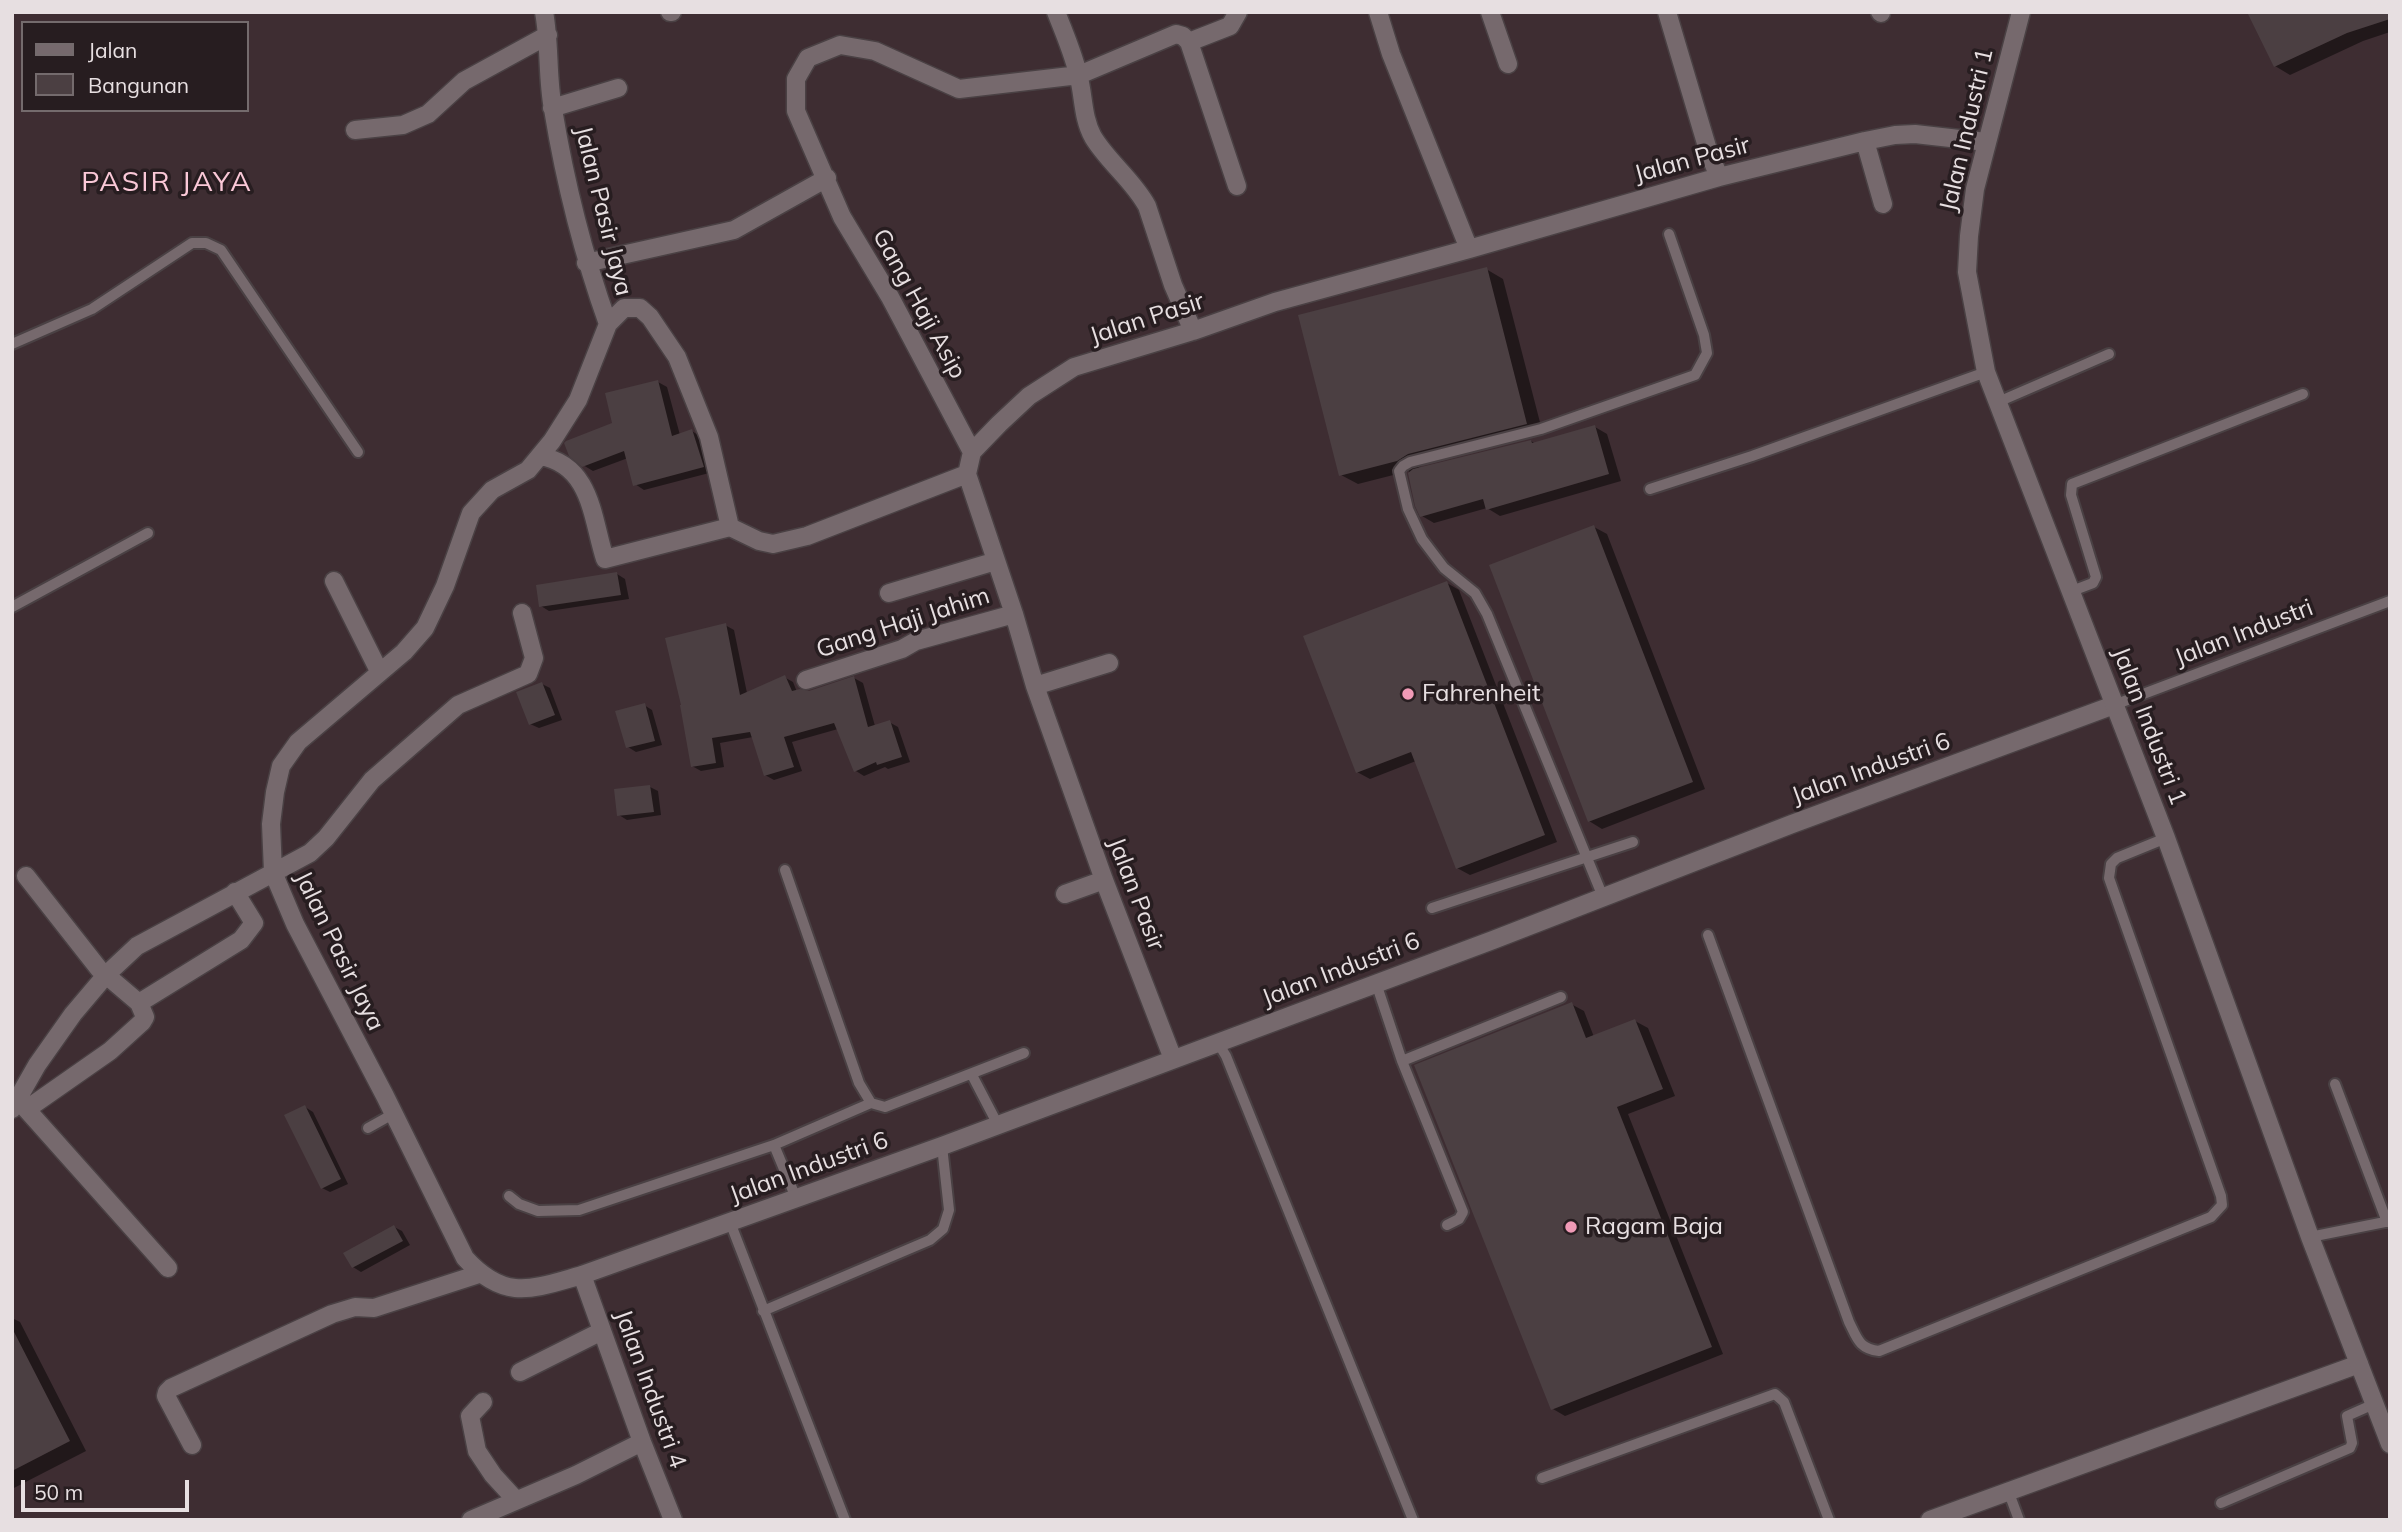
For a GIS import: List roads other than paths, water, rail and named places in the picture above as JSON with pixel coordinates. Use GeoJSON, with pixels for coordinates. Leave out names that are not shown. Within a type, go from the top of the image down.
{"type":"FeatureCollection","features":[{"type":"Feature","properties":{"kind":"street","name":"Jalan Pasir Jaya"},"geometry":{"type":"LineString","coordinates":[[479,1274],[465,1258],[295,924],[273,872],[271,824],[281,766],[298,742],[404,652],[425,628],[445,586],[471,513],[492,490],[528,470],[552,440],[578,400],[608,324],[586,262],[552,108],[544,12]]}},
{"type":"Feature","properties":{"kind":"street"},"geometry":{"type":"LineString","coordinates":[[1056,12],[1079,75],[1084,110],[1093,137],[1147,206],[1173,285],[1193,331]]}},
{"type":"Feature","properties":{"kind":"street"},"geometry":{"type":"LineString","coordinates":[[1237,186],[1189,42],[1230,26],[1238,12]]}},
{"type":"Feature","properties":{"kind":"street"},"geometry":{"type":"LineString","coordinates":[[1378,12],[1391,54],[1469,249]]}},
{"type":"Feature","properties":{"kind":"street"},"geometry":{"type":"LineString","coordinates":[[1490,12],[1508,64]]}},
{"type":"Feature","properties":{"kind":"street"},"geometry":{"type":"LineString","coordinates":[[1667,12],[1708,150],[1719,177]]}},
{"type":"Feature","properties":{"kind":"street","name":"Jalan Industri 1"},"geometry":{"type":"LineString","coordinates":[[2021,12],[1973,201],[1967,272],[1986,373],[2166,838],[2310,1237],[2390,1444]]}},
{"type":"Feature","properties":{"kind":"street","name":"Gang Haji Asip"},"geometry":{"type":"LineString","coordinates":[[972,452],[890,297],[842,217],[796,111],[796,79],[808,58],[839,46],[875,51],[959,89],[1079,75],[1176,34],[1189,42]]}},
{"type":"Feature","properties":{"kind":"street"},"geometry":{"type":"LineString","coordinates":[[355,130],[403,125],[428,114],[464,81],[548,35]]}},
{"type":"Feature","properties":{"kind":"street"},"geometry":{"type":"LineString","coordinates":[[552,108],[618,88]]}},
{"type":"Feature","properties":{"kind":"street","name":"Jalan Pasir"},"geometry":{"type":"LineString","coordinates":[[972,452],[1029,396],[1074,367],[1193,331],[1275,302],[1719,177],[1865,141],[1915,134],[1986,142]]}},
{"type":"Feature","properties":{"kind":"street"},"geometry":{"type":"LineString","coordinates":[[1865,141],[1883,204]]}},
{"type":"Feature","properties":{"kind":"street"},"geometry":{"type":"LineString","coordinates":[[586,262],[734,230],[827,178]]}},
{"type":"Feature","properties":{"kind":"street"},"geometry":{"type":"LineString","coordinates":[[608,324],[624,308],[640,308],[650,317],[677,357],[709,437],[730,527]]}},
{"type":"Feature","properties":{"kind":"street"},"geometry":{"type":"LineString","coordinates":[[540,456],[556,459],[565,465],[583,487],[597,520],[605,559],[730,527],[773,544],[830,528],[967,474],[972,452]]}},
{"type":"Feature","properties":{"kind":"street","name":"Jalan Pasir"},"geometry":{"type":"LineString","coordinates":[[967,474],[1014,614],[1035,687],[1104,880],[1173,1059]]}},
{"type":"Feature","properties":{"kind":"street"},"geometry":{"type":"LineString","coordinates":[[889,593],[996,561]]}},
{"type":"Feature","properties":{"kind":"street"},"geometry":{"type":"LineString","coordinates":[[334,582],[379,671]]}},
{"type":"Feature","properties":{"kind":"street"},"geometry":{"type":"LineString","coordinates":[[19,1106],[37,1065],[73,1014],[106,975],[137,946],[310,853],[326,838],[372,780],[458,705],[528,674],[534,658],[522,613]]}},
{"type":"Feature","properties":{"kind":"street","name":"Gang Haji Jahim"},"geometry":{"type":"LineString","coordinates":[[806,680],[902,649],[916,641],[1014,614]]}},
{"type":"Feature","properties":{"kind":"street"},"geometry":{"type":"LineString","coordinates":[[1035,687],[1109,663]]}},
{"type":"Feature","properties":{"kind":"street","name":"Jalan Industri 6"},"geometry":{"type":"LineString","coordinates":[[582,1275],[942,1146],[1779,828],[2114,705]]}},
{"type":"Feature","properties":{"kind":"street"},"geometry":{"type":"LineString","coordinates":[[19,1106],[127,1037],[145,1017],[139,1003],[106,975],[26,876]]}},
{"type":"Feature","properties":{"kind":"street"},"geometry":{"type":"LineString","coordinates":[[1065,894],[1104,880]]}},
{"type":"Feature","properties":{"kind":"street"},"geometry":{"type":"LineString","coordinates":[[139,1003],[241,940],[254,923],[235,892]]}},
{"type":"Feature","properties":{"kind":"street"},"geometry":{"type":"LineString","coordinates":[[19,1106],[168,1268]]}},
{"type":"Feature","properties":{"kind":"street"},"geometry":{"type":"LineString","coordinates":[[192,1445],[166,1396],[167,1392],[332,1314],[355,1307],[374,1308],[479,1274],[504,1287],[530,1290],[582,1275]]}},
{"type":"Feature","properties":{"kind":"street","name":"Jalan Industri 4"},"geometry":{"type":"LineString","coordinates":[[582,1275],[673,1520]]}},
{"type":"Feature","properties":{"kind":"street"},"geometry":{"type":"LineString","coordinates":[[520,1372],[602,1331]]}},
{"type":"Feature","properties":{"kind":"street"},"geometry":{"type":"LineString","coordinates":[[1930,1520],[2359,1364]]}},
{"type":"Feature","properties":{"kind":"street"},"geometry":{"type":"LineString","coordinates":[[483,1402],[470,1416],[477,1451],[493,1475],[515,1499]]}},
{"type":"Feature","properties":{"kind":"street"},"geometry":{"type":"LineString","coordinates":[[471,1520],[576,1475],[642,1442]]}},
{"type":"Feature","properties":{"kind":"lane"},"geometry":{"type":"LineString","coordinates":[[1603,897],[1487,614],[1475,593],[1444,568],[1422,539],[1408,509],[1399,471],[1410,462],[1541,429],[1695,375],[1707,353],[1704,335],[1669,234]]}},
{"type":"Feature","properties":{"kind":"lane"},"geometry":{"type":"LineString","coordinates":[[12,344],[92,309],[192,243],[206,243],[221,250],[358,452]]}},
{"type":"Feature","properties":{"kind":"lane"},"geometry":{"type":"LineString","coordinates":[[1998,402],[2109,354]]}},
{"type":"Feature","properties":{"kind":"lane"},"geometry":{"type":"LineString","coordinates":[[1650,489],[1986,373]]}},
{"type":"Feature","properties":{"kind":"lane"},"geometry":{"type":"LineString","coordinates":[[2071,591],[2092,583],[2096,577],[2071,495],[2072,484],[2303,394]]}},
{"type":"Feature","properties":{"kind":"lane"},"geometry":{"type":"LineString","coordinates":[[12,607],[148,533]]}},
{"type":"Feature","properties":{"kind":"lane","name":"Jalan Industri"},"geometry":{"type":"LineString","coordinates":[[2114,705],[2390,601]]}},
{"type":"Feature","properties":{"kind":"lane"},"geometry":{"type":"LineString","coordinates":[[1708,935],[1849,1322],[1858,1341],[1867,1350],[1879,1351],[2211,1217],[2222,1205],[2217,1183],[2109,878],[2111,864],[2117,858],[2166,838]]}},
{"type":"Feature","properties":{"kind":"lane"},"geometry":{"type":"LineString","coordinates":[[1432,908],[1633,842]]}},
{"type":"Feature","properties":{"kind":"lane"},"geometry":{"type":"LineString","coordinates":[[785,870],[859,1083],[871,1103]]}},
{"type":"Feature","properties":{"kind":"lane"},"geometry":{"type":"LineString","coordinates":[[1376,983],[1402,1061],[1464,1212],[1459,1219],[1447,1225]]}},
{"type":"Feature","properties":{"kind":"lane"},"geometry":{"type":"LineString","coordinates":[[1402,1061],[1561,997]]}},
{"type":"Feature","properties":{"kind":"lane"},"geometry":{"type":"LineString","coordinates":[[1218,1042],[1226,1056],[1413,1520]]}},
{"type":"Feature","properties":{"kind":"lane"},"geometry":{"type":"LineString","coordinates":[[509,1196],[519,1204],[538,1211],[579,1210],[774,1145],[871,1103],[885,1107],[1024,1053]]}},
{"type":"Feature","properties":{"kind":"lane"},"geometry":{"type":"LineString","coordinates":[[972,1074],[998,1125]]}},
{"type":"Feature","properties":{"kind":"lane"},"geometry":{"type":"LineString","coordinates":[[2310,1237],[2388,1221],[2335,1084]]}},
{"type":"Feature","properties":{"kind":"lane"},"geometry":{"type":"LineString","coordinates":[[368,1128],[393,1114]]}},
{"type":"Feature","properties":{"kind":"lane"},"geometry":{"type":"LineString","coordinates":[[774,1145],[796,1198]]}},
{"type":"Feature","properties":{"kind":"lane"},"geometry":{"type":"LineString","coordinates":[[763,1311],[930,1240],[943,1229],[949,1210],[942,1146]]}},
{"type":"Feature","properties":{"kind":"lane"},"geometry":{"type":"LineString","coordinates":[[730,1222],[845,1520]]}},
{"type":"Feature","properties":{"kind":"lane"},"geometry":{"type":"LineString","coordinates":[[1542,1478],[1774,1394],[1784,1402],[1829,1520]]}},
{"type":"Feature","properties":{"kind":"lane"},"geometry":{"type":"LineString","coordinates":[[2221,1503],[2350,1448],[2347,1416],[2374,1404]]}},
{"type":"Feature","properties":{"kind":"lane"},"geometry":{"type":"LineString","coordinates":[[2009,1493],[2019,1520]]}},
{"type":"Feature","properties":{"kind":"place","name":"Fahrenheit"},"geometry":{"type":"Point","coordinates":[1408,694]}},
{"type":"Feature","properties":{"kind":"place","name":"Ragam Baja"},"geometry":{"type":"Point","coordinates":[1571,1227]}},
{"type":"Feature","properties":{"kind":"district","name":"PASIR JAYA"},"geometry":{"type":"Point","coordinates":[167,183]}}]}
